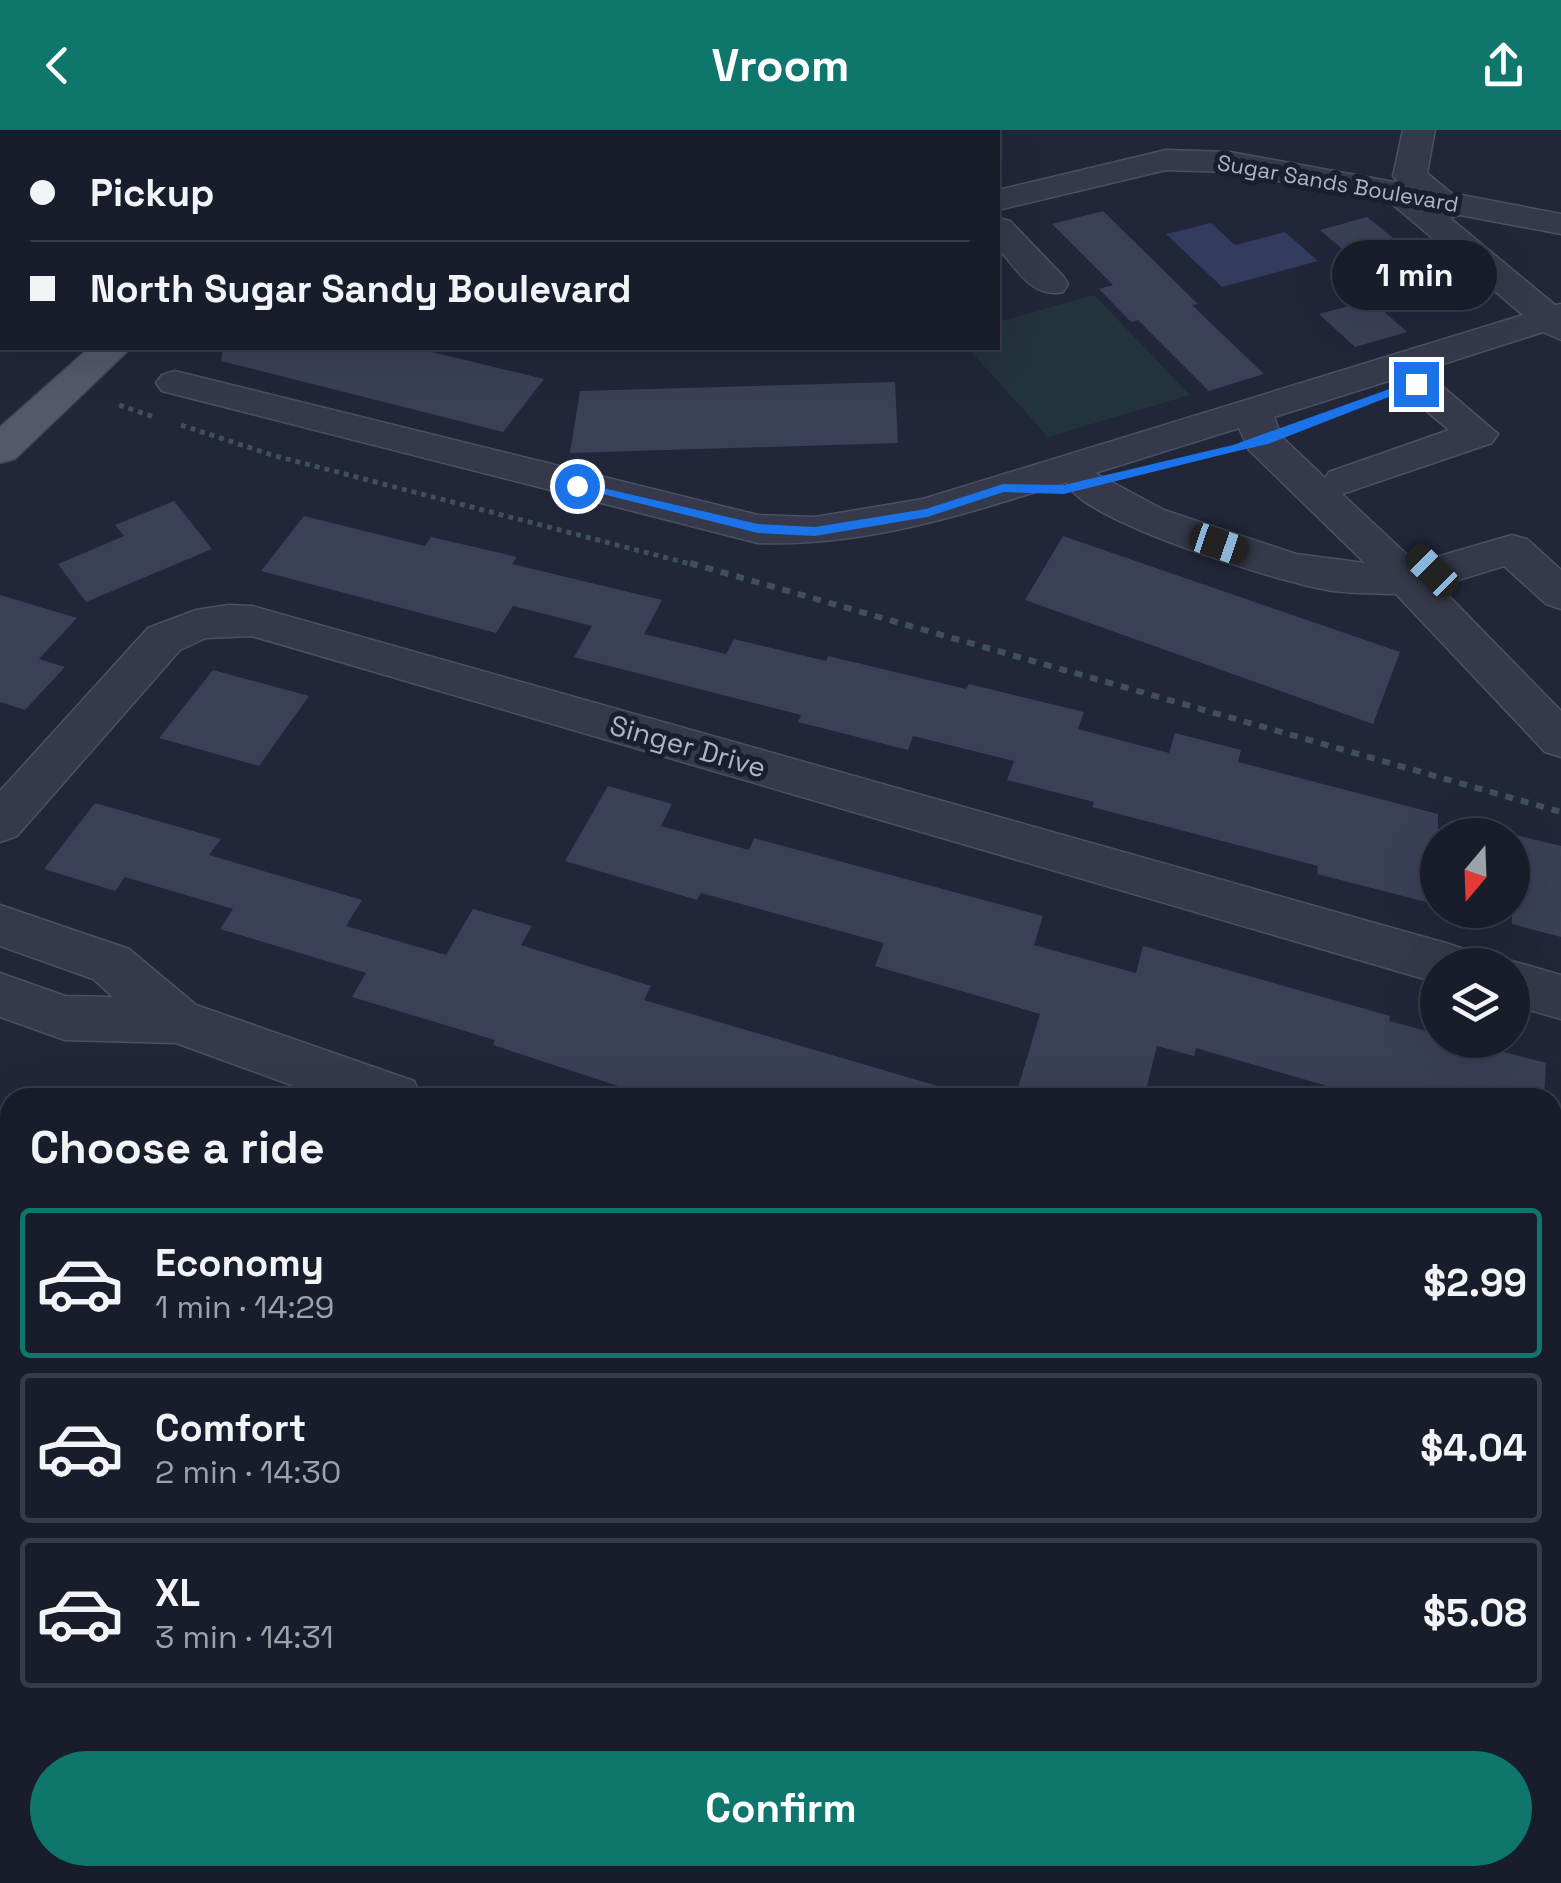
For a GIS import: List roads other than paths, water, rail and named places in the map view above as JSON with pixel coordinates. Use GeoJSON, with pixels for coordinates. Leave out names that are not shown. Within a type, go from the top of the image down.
{"type":"FeatureCollection","features":[{"type":"Feature","properties":{"kind":"main road"},"geometry":{"type":"LineString","coordinates":[[0,450],[109,350]]}},
{"type":"Feature","properties":{"kind":"street"},"geometry":{"type":"LineString","coordinates":[[1403,184],[1419,130]]}},
{"type":"Feature","properties":{"kind":"street","name":"Sugar Sands Boulevard"},"geometry":{"type":"LineString","coordinates":[[1001,183],[1120,153],[1171,146],[1288,151],[1369,168],[1403,184]]}},
{"type":"Feature","properties":{"kind":"street","name":"Sugar Sands Boulevard"},"geometry":{"type":"LineString","coordinates":[[1001,183],[1058,182],[1166,160],[1230,162],[1561,205]]}},
{"type":"Feature","properties":{"kind":"street"},"geometry":{"type":"LineString","coordinates":[[1403,184],[1438,200],[1558,321]]}},
{"type":"Feature","properties":{"kind":"street"},"geometry":{"type":"LineString","coordinates":[[1403,184],[1558,321]]}},
{"type":"Feature","properties":{"kind":"street","name":"Sugar Sands Boulevard"},"geometry":{"type":"LineString","coordinates":[[1438,200],[1561,224]]}},
{"type":"Feature","properties":{"kind":"street"},"geometry":{"type":"LineString","coordinates":[[1000,230],[1050,284]]}},
{"type":"Feature","properties":{"kind":"street"},"geometry":{"type":"LineString","coordinates":[[1003,488],[1064,490],[1086,484],[1416,384],[1558,321]]}},
{"type":"Feature","properties":{"kind":"street"},"geometry":{"type":"LineString","coordinates":[[175,383],[758,528],[815,532],[927,512],[1003,488],[1268,429],[1558,321]]}},
{"type":"Feature","properties":{"kind":"street"},"geometry":{"type":"LineString","coordinates":[[1343,482],[1478,434],[1416,384]]}},
{"type":"Feature","properties":{"kind":"street"},"geometry":{"type":"LineString","coordinates":[[1268,429],[1343,482],[1561,740]]}},
{"type":"Feature","properties":{"kind":"street"},"geometry":{"type":"LineString","coordinates":[[1268,429],[1420,575],[1561,697]]}},
{"type":"Feature","properties":{"kind":"street"},"geometry":{"type":"LineString","coordinates":[[1086,484],[1150,520],[1288,567],[1360,580],[1420,575],[1512,549],[1561,594]]}},
{"type":"Feature","properties":{"kind":"street","name":"Singer Drive"},"geometry":{"type":"LineString","coordinates":[[0,823],[164,639],[192,625],[224,618],[252,621],[1420,957]]}},
{"type":"Feature","properties":{"kind":"street"},"geometry":{"type":"LineString","coordinates":[[0,925],[111,964],[177,1020]]}},
{"type":"Feature","properties":{"kind":"street"},"geometry":{"type":"LineString","coordinates":[[1530,988],[1561,997]]}},
{"type":"Feature","properties":{"kind":"street"},"geometry":{"type":"LineString","coordinates":[[0,995],[65,1018],[177,1020],[368,1088]]}},
{"type":"Feature","properties":{"kind":"water"},"geometry":{"type":"Polygon","coordinates":[[[1211,223],[1235,245],[1285,232],[1318,261],[1222,287],[1166,234],[1211,223]]]}}]}
